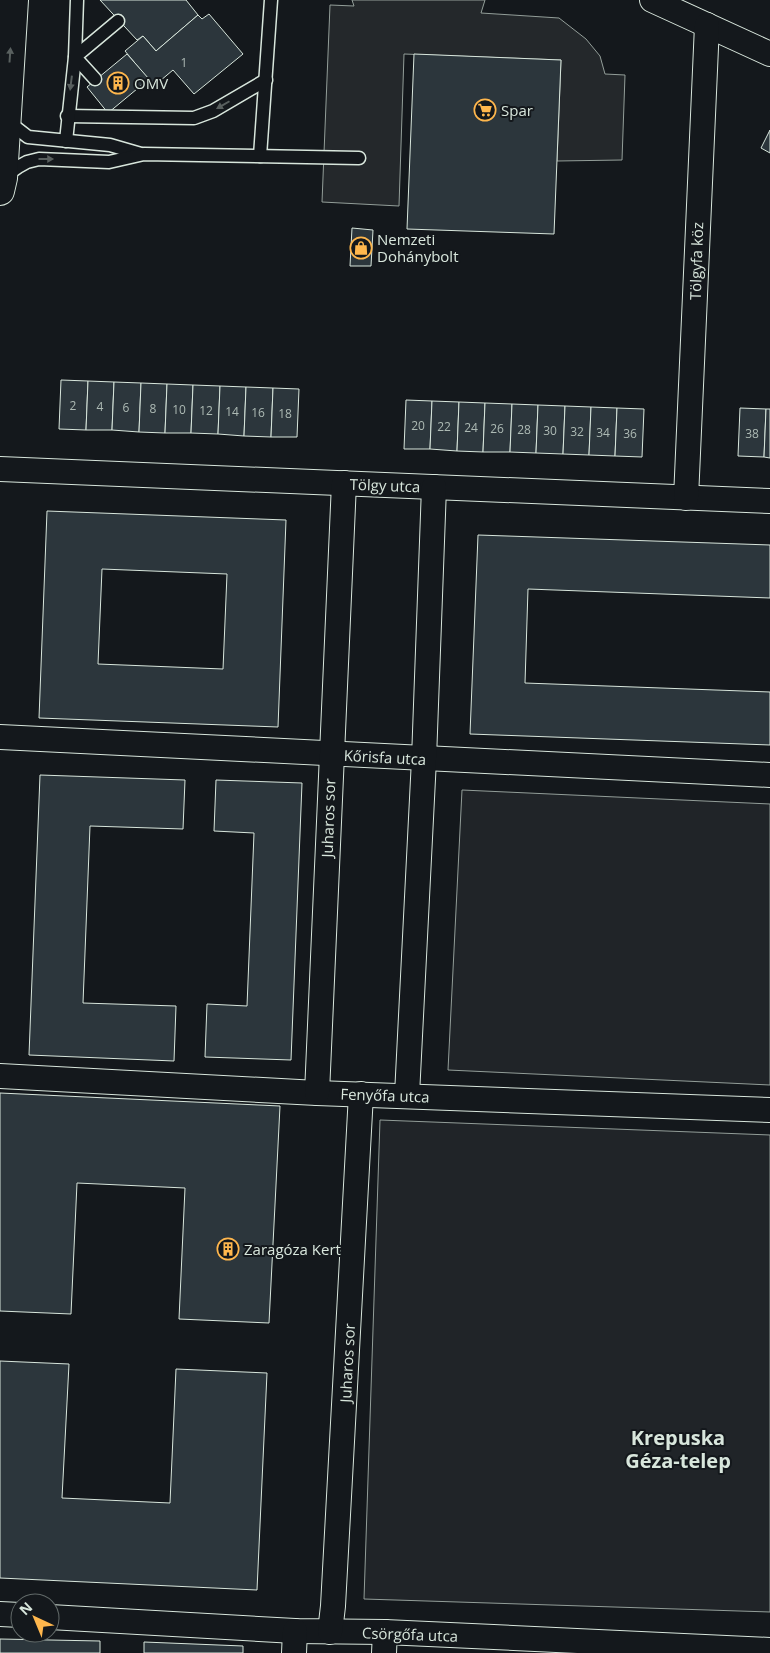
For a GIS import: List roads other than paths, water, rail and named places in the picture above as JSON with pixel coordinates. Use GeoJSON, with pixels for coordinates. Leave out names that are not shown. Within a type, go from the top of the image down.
{"type":"FeatureCollection","features":[{"type":"Feature","properties":{"kind":"street"},"geometry":{"type":"LineString","coordinates":[[1,185],[14,0]]}},
{"type":"Feature","properties":{"kind":"street"},"geometry":{"type":"LineString","coordinates":[[652,0],[770,54]]}},
{"type":"Feature","properties":{"kind":"street","name":"Tölgyfa köz"},"geometry":{"type":"LineString","coordinates":[[686,498],[707,25]]}},
{"type":"Feature","properties":{"kind":"street","name":"Tölgy utca"},"geometry":{"type":"LineString","coordinates":[[0,469],[770,501]]}},
{"type":"Feature","properties":{"kind":"street","name":"Juharos sor"},"geometry":{"type":"LineString","coordinates":[[317,1093],[344,483]]}},
{"type":"Feature","properties":{"kind":"street"},"geometry":{"type":"LineString","coordinates":[[407,1095],[424,759],[434,487]]}},
{"type":"Feature","properties":{"kind":"street","name":"Kőrisfa utca"},"geometry":{"type":"LineString","coordinates":[[0,737],[770,775]]}},
{"type":"Feature","properties":{"kind":"street","name":"Fenyőfa utca"},"geometry":{"type":"LineString","coordinates":[[0,1076],[317,1093],[770,1110]]}},
{"type":"Feature","properties":{"kind":"street","name":"Juharos sor"},"geometry":{"type":"LineString","coordinates":[[330,1632],[334,1596],[361,1094]]}},
{"type":"Feature","properties":{"kind":"street","name":"Csörgőfa utca"},"geometry":{"type":"LineString","coordinates":[[60,1618],[295,1642],[330,1632],[384,1643],[770,1650]]}},
{"type":"Feature","properties":{"kind":"lane"},"geometry":{"type":"LineString","coordinates":[[66,141],[67,116],[75,56],[77,0]]}},
{"type":"Feature","properties":{"kind":"lane"},"geometry":{"type":"LineString","coordinates":[[260,156],[271,0]]}},
{"type":"Feature","properties":{"kind":"lane"},"geometry":{"type":"LineString","coordinates":[[75,56],[118,22]]}},
{"type":"Feature","properties":{"kind":"lane"},"geometry":{"type":"LineString","coordinates":[[75,56],[95,79]]}},
{"type":"Feature","properties":{"kind":"lane"},"geometry":{"type":"LineString","coordinates":[[67,116],[194,118],[213,111],[266,80]]}},
{"type":"Feature","properties":{"kind":"lane"},"geometry":{"type":"LineString","coordinates":[[118,106],[128,117]]}},
{"type":"Feature","properties":{"kind":"lane"},"geometry":{"type":"LineString","coordinates":[[6,120],[28,137],[110,145],[144,154],[359,158]]}},
{"type":"Feature","properties":{"kind":"lane"},"geometry":{"type":"LineString","coordinates":[[1,185],[18,166],[39,159],[109,162],[144,154]]}},
{"type":"Feature","properties":{"kind":"place","name":"OMV"},"geometry":{"type":"Point","coordinates":[118,83]}},
{"type":"Feature","properties":{"kind":"place","name":"Spar"},"geometry":{"type":"Point","coordinates":[485,110]}},
{"type":"Feature","properties":{"kind":"place","name":"Nemzeti Dohánybolt"},"geometry":{"type":"Point","coordinates":[361,248]}},
{"type":"Feature","properties":{"kind":"place","name":"Zaragóza Kert"},"geometry":{"type":"Point","coordinates":[228,1249]}},
{"type":"Feature","properties":{"kind":"district","name":"Krepuska Géza-telep"},"geometry":{"type":"Point","coordinates":[678,1448]}}]}
